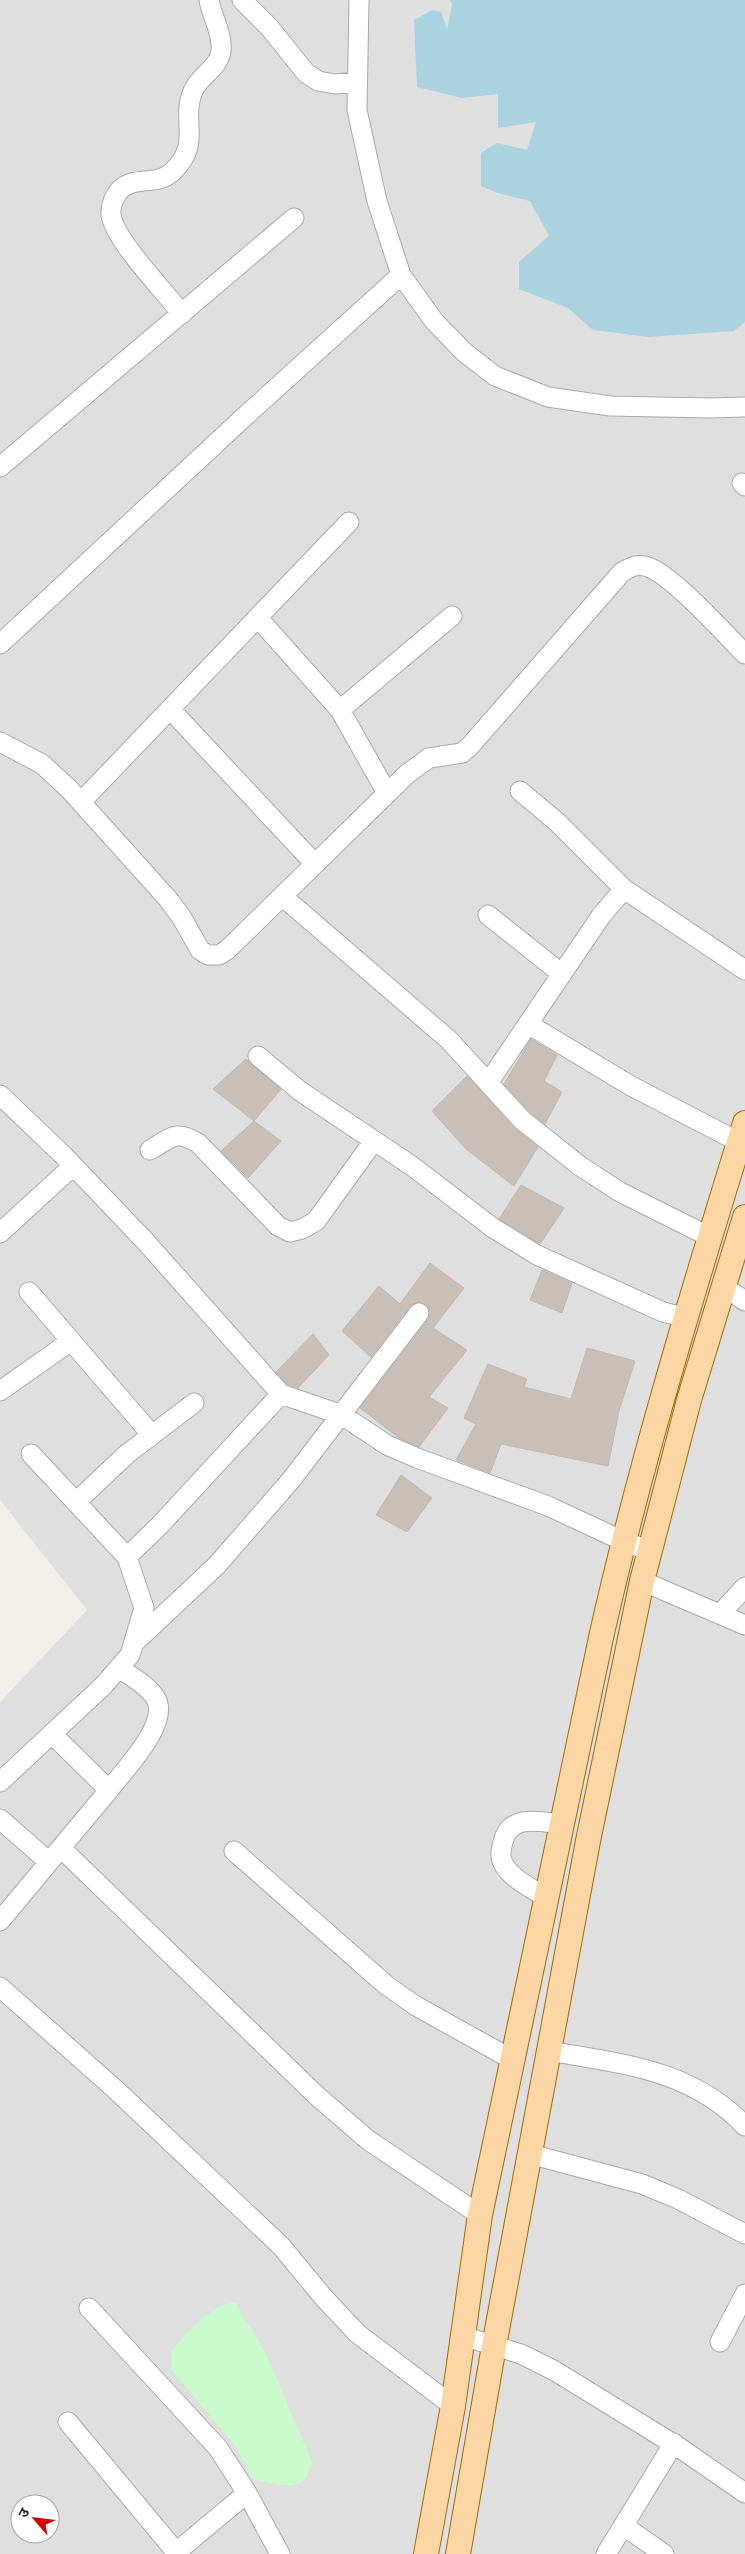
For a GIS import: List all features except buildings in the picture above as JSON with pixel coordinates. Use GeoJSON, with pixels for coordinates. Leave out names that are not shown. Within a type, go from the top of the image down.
{"type":"FeatureCollection","features":[{"type":"Feature","properties":{"kind":"main road"},"geometry":{"type":"LineString","coordinates":[[426,2554],[453,2406],[480,2215],[623,1541],[711,1232],[742,1133]]}},
{"type":"Feature","properties":{"kind":"main road"},"geometry":{"type":"LineString","coordinates":[[458,2554],[494,2346],[592,1822],[642,1581],[689,1400],[742,1226]]}},
{"type":"Feature","properties":{"kind":"street"},"geometry":{"type":"LineString","coordinates":[[182,314],[117,232],[111,214],[113,200],[122,188],[133,181],[154,181],[169,175],[180,164],[188,150],[191,132],[189,106],[193,91],[199,80],[217,63],[221,53],[221,39],[209,0]]}},
{"type":"Feature","properties":{"kind":"street"},"geometry":{"type":"LineString","coordinates":[[242,0],[269,27],[306,73],[318,81],[335,84],[357,82]]}},
{"type":"Feature","properties":{"kind":"street"},"geometry":{"type":"LineString","coordinates":[[358,0],[357,110],[377,201],[401,275],[434,321],[464,352],[495,376],[548,397],[610,406],[745,407]]}},
{"type":"Feature","properties":{"kind":"street"},"geometry":{"type":"LineString","coordinates":[[0,467],[294,218]]}},
{"type":"Feature","properties":{"kind":"street"},"geometry":{"type":"LineString","coordinates":[[0,644],[242,419],[401,275]]}},
{"type":"Feature","properties":{"kind":"street"},"geometry":{"type":"LineString","coordinates":[[81,802],[349,522]]}},
{"type":"Feature","properties":{"kind":"street"},"geometry":{"type":"LineString","coordinates":[[0,742],[42,764],[81,802],[168,899],[182,918],[200,950],[208,955],[219,955],[228,950],[407,774],[429,758],[462,753],[470,746],[622,572],[635,565],[648,567],[672,582],[745,654]]}},
{"type":"Feature","properties":{"kind":"street"},"geometry":{"type":"LineString","coordinates":[[340,710],[452,616]]}},
{"type":"Feature","properties":{"kind":"street"},"geometry":{"type":"LineString","coordinates":[[258,618],[340,710],[388,793]]}},
{"type":"Feature","properties":{"kind":"street"},"geometry":{"type":"LineString","coordinates":[[170,709],[315,864]]}},
{"type":"Feature","properties":{"kind":"street"},"geometry":{"type":"LineString","coordinates":[[520,791],[557,822],[624,889],[745,970]]}},
{"type":"Feature","properties":{"kind":"street"},"geometry":{"type":"LineString","coordinates":[[488,1083],[602,916],[624,889]]}},
{"type":"Feature","properties":{"kind":"street"},"geometry":{"type":"LineString","coordinates":[[282,896],[448,1040],[522,1120],[580,1166],[620,1192],[711,1232],[742,1226]]}},
{"type":"Feature","properties":{"kind":"street"},"geometry":{"type":"LineString","coordinates":[[488,915],[562,974]]}},
{"type":"Feature","properties":{"kind":"street"},"geometry":{"type":"LineString","coordinates":[[528,1024],[631,1086],[742,1133]]}},
{"type":"Feature","properties":{"kind":"street"},"geometry":{"type":"LineString","coordinates":[[258,1056],[300,1091],[373,1142],[412,1166],[493,1228],[537,1255],[656,1309],[686,1318]]}},
{"type":"Feature","properties":{"kind":"street"},"geometry":{"type":"LineString","coordinates":[[0,1095],[73,1166],[145,1241],[281,1394],[342,1415],[387,1445],[548,1506],[623,1541],[650,1551]]}},
{"type":"Feature","properties":{"kind":"street"},"geometry":{"type":"LineString","coordinates":[[150,1150],[177,1135],[185,1135],[198,1143],[278,1226],[290,1232],[302,1229],[316,1221],[373,1142]]}},
{"type":"Feature","properties":{"kind":"street"},"geometry":{"type":"LineString","coordinates":[[0,1233],[73,1166]]}},
{"type":"Feature","properties":{"kind":"street"},"geometry":{"type":"LineString","coordinates":[[724,1286],[745,1301]]}},
{"type":"Feature","properties":{"kind":"street"},"geometry":{"type":"LineString","coordinates":[[28,1292],[152,1435]]}},
{"type":"Feature","properties":{"kind":"street"},"geometry":{"type":"LineString","coordinates":[[135,1642],[217,1565],[291,1480],[419,1313]]}},
{"type":"Feature","properties":{"kind":"street"},"geometry":{"type":"LineString","coordinates":[[0,1390],[71,1340]]}},
{"type":"Feature","properties":{"kind":"street"},"geometry":{"type":"LineString","coordinates":[[127,1557],[160,1525],[281,1394]]}},
{"type":"Feature","properties":{"kind":"street"},"geometry":{"type":"LineString","coordinates":[[76,1502],[127,1454],[194,1404]]}},
{"type":"Feature","properties":{"kind":"street"},"geometry":{"type":"LineString","coordinates":[[0,1782],[53,1735],[130,1655],[144,1608],[127,1557],[31,1454]]}},
{"type":"Feature","properties":{"kind":"street"},"geometry":{"type":"LineString","coordinates":[[642,1581],[745,1625]]}},
{"type":"Feature","properties":{"kind":"street"},"geometry":{"type":"LineString","coordinates":[[720,1614],[745,1587]]}},
{"type":"Feature","properties":{"kind":"street"},"geometry":{"type":"LineString","coordinates":[[0,1921],[109,1790],[156,1727],[160,1713],[157,1699],[147,1687],[119,1668]]}},
{"type":"Feature","properties":{"kind":"street"},"geometry":{"type":"LineString","coordinates":[[53,1735],[109,1790]]}},
{"type":"Feature","properties":{"kind":"street"},"geometry":{"type":"LineString","coordinates":[[0,1820],[55,1855],[316,2095],[368,2140],[480,2215]]}},
{"type":"Feature","properties":{"kind":"street"},"geometry":{"type":"LineString","coordinates":[[547,1898],[511,1874],[503,1864],[500,1853],[504,1838],[512,1826],[520,1821],[563,1820],[592,1822]]}},
{"type":"Feature","properties":{"kind":"street"},"geometry":{"type":"LineString","coordinates":[[234,1851],[386,1985],[416,2006],[513,2060]]}},
{"type":"Feature","properties":{"kind":"street"},"geometry":{"type":"LineString","coordinates":[[0,1988],[116,2090],[281,2246],[358,2334],[453,2406]]}},
{"type":"Feature","properties":{"kind":"street"},"geometry":{"type":"LineString","coordinates":[[549,2051],[639,2068],[676,2078],[699,2089],[745,2126]]}},
{"type":"Feature","properties":{"kind":"street"},"geometry":{"type":"LineString","coordinates":[[530,2154],[642,2184],[678,2199],[745,2234]]}},
{"type":"Feature","properties":{"kind":"street"},"geometry":{"type":"LineString","coordinates":[[720,2342],[745,2294]]}},
{"type":"Feature","properties":{"kind":"street"},"geometry":{"type":"LineString","coordinates":[[89,2308],[218,2448],[247,2493],[280,2554]]}},
{"type":"Feature","properties":{"kind":"street"},"geometry":{"type":"LineString","coordinates":[[463,2336],[520,2354],[555,2371],[674,2444],[745,2493]]}},
{"type":"Feature","properties":{"kind":"street"},"geometry":{"type":"LineString","coordinates":[[68,2422],[175,2553],[247,2493]]}},
{"type":"Feature","properties":{"kind":"street"},"geometry":{"type":"LineString","coordinates":[[606,2554],[674,2444]]}},
{"type":"Feature","properties":{"kind":"street"},"geometry":{"type":"LineString","coordinates":[[624,2526],[664,2554]]}},
{"type":"Feature","properties":{"kind":"shaded area"},"geometry":{"type":"Polygon","coordinates":[[[0,0],[745,0],[745,2554],[0,2554],[0,1702],[87,1610],[0,1500],[0,0]]]}},
{"type":"Feature","properties":{"kind":"green space"},"geometry":{"type":"Polygon","coordinates":[[[235,2302],[267,2356],[312,2462],[309,2473],[304,2480],[297,2484],[280,2485],[252,2478],[237,2448],[171,2369],[171,2351],[192,2328],[216,2309],[235,2302]]]}},
{"type":"Feature","properties":{"kind":"water"},"geometry":{"type":"Polygon","coordinates":[[[450,0],[745,0],[745,322],[734,331],[649,337],[593,330],[568,308],[519,289],[519,262],[549,236],[530,201],[497,193],[481,186],[481,153],[497,143],[527,150],[536,122],[498,128],[498,94],[462,98],[417,87],[414,20],[432,10],[441,12],[447,29],[452,5],[450,0]]]}}]}
